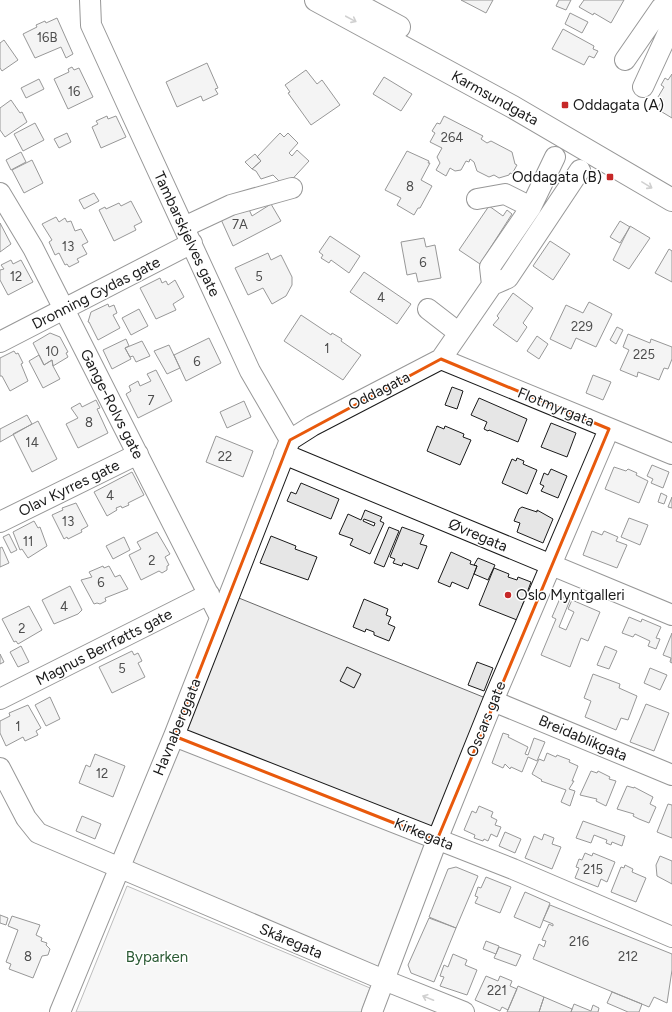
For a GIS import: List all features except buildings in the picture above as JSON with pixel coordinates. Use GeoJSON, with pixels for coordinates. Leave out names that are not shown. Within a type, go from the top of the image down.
{"type":"FeatureCollection","features":[{"type":"Feature","properties":{"kind":"main road","name":"Karmsundgata"},"geometry":{"type":"LineString","coordinates":[[316,0],[513,107],[672,200]]}},
{"type":"Feature","properties":{"kind":"main road","name":"Karmsundgata"},"geometry":{"type":"LineString","coordinates":[[349,0],[510,90],[672,184]]}},
{"type":"Feature","properties":{"kind":"street","name":"Tambarskjelves gate"},"geometry":{"type":"LineString","coordinates":[[80,0],[250,371],[287,447]]}},
{"type":"Feature","properties":{"kind":"street","name":"Tambarskjelves gate"},"geometry":{"type":"LineString","coordinates":[[90,0],[91,25]]}},
{"type":"Feature","properties":{"kind":"street"},"geometry":{"type":"LineString","coordinates":[[625,60],[661,8],[672,3]]}},
{"type":"Feature","properties":{"kind":"street"},"geometry":{"type":"LineString","coordinates":[[643,87],[672,24]]}},
{"type":"Feature","properties":{"kind":"street"},"geometry":{"type":"LineString","coordinates":[[555,157],[531,207],[490,267],[492,284],[508,278],[580,170]]}},
{"type":"Feature","properties":{"kind":"street","name":"Dronning Gydas gate"},"geometry":{"type":"LineString","coordinates":[[0,342],[63,310],[188,235],[231,205],[292,188]]}},
{"type":"Feature","properties":{"kind":"street","name":"Gange-Rolvs gate"},"geometry":{"type":"LineString","coordinates":[[0,192],[33,248],[63,310],[220,616]]}},
{"type":"Feature","properties":{"kind":"street"},"geometry":{"type":"LineString","coordinates":[[477,199],[505,194],[531,207]]}},
{"type":"Feature","properties":{"kind":"street","name":"Oddagata"},"geometry":{"type":"LineString","coordinates":[[287,447],[312,426],[441,359],[492,284]]}},
{"type":"Feature","properties":{"kind":"street"},"geometry":{"type":"LineString","coordinates":[[428,309],[459,333]]}},
{"type":"Feature","properties":{"kind":"street","name":"Flotmyrgata"},"geometry":{"type":"LineString","coordinates":[[441,359],[672,454]]}},
{"type":"Feature","properties":{"kind":"street","name":"Oscars gate"},"geometry":{"type":"LineString","coordinates":[[372,1012],[437,840],[493,701],[552,566],[609,429]]}},
{"type":"Feature","properties":{"kind":"street","name":"Øvregata"},"geometry":{"type":"LineString","coordinates":[[287,447],[552,566],[672,615]]}},
{"type":"Feature","properties":{"kind":"street","name":"Havnaberggata"},"geometry":{"type":"LineString","coordinates":[[60,1012],[118,868],[174,736],[287,447]]}},
{"type":"Feature","properties":{"kind":"street","name":"Olav Kyrres gate"},"geometry":{"type":"LineString","coordinates":[[0,522],[138,454]]}},
{"type":"Feature","properties":{"kind":"street","name":"Magnus Berrføtts gate"},"geometry":{"type":"LineString","coordinates":[[0,699],[209,594]]}},
{"type":"Feature","properties":{"kind":"street","name":"Breidablikgata"},"geometry":{"type":"LineString","coordinates":[[493,701],[672,775]]}},
{"type":"Feature","properties":{"kind":"street","name":"Kirkegata"},"geometry":{"type":"LineString","coordinates":[[174,736],[306,786],[672,937]]}},
{"type":"Feature","properties":{"kind":"street","name":"Skåregata"},"geometry":{"type":"LineString","coordinates":[[0,768],[7,800],[38,832],[118,868],[464,1012]]}},
{"type":"Feature","properties":{"kind":"highlighted area"},"geometry":{"type":"Polygon","coordinates":[[[441,359],[609,429],[437,840],[174,736],[290,440],[441,359]]]}},
{"type":"Feature","properties":{"kind":"green space"},"geometry":{"type":"Polygon","coordinates":[[[229,594],[493,701],[384,980],[119,868],[229,594]]]}},
{"type":"Feature","properties":{"kind":"green space","name":"Byparken"},"geometry":{"type":"Polygon","coordinates":[[[127,886],[370,988],[361,1012],[76,1012],[127,886]]]}},
{"type":"Feature","properties":{"kind":"place","name":"Oddagata (A)"},"geometry":{"type":"Point","coordinates":[565,105]}},
{"type":"Feature","properties":{"kind":"place","name":"Oddagata (B)"},"geometry":{"type":"Point","coordinates":[610,177]}},
{"type":"Feature","properties":{"kind":"place","name":"Oslo Myntgalleri"},"geometry":{"type":"Point","coordinates":[508,595]}}]}
